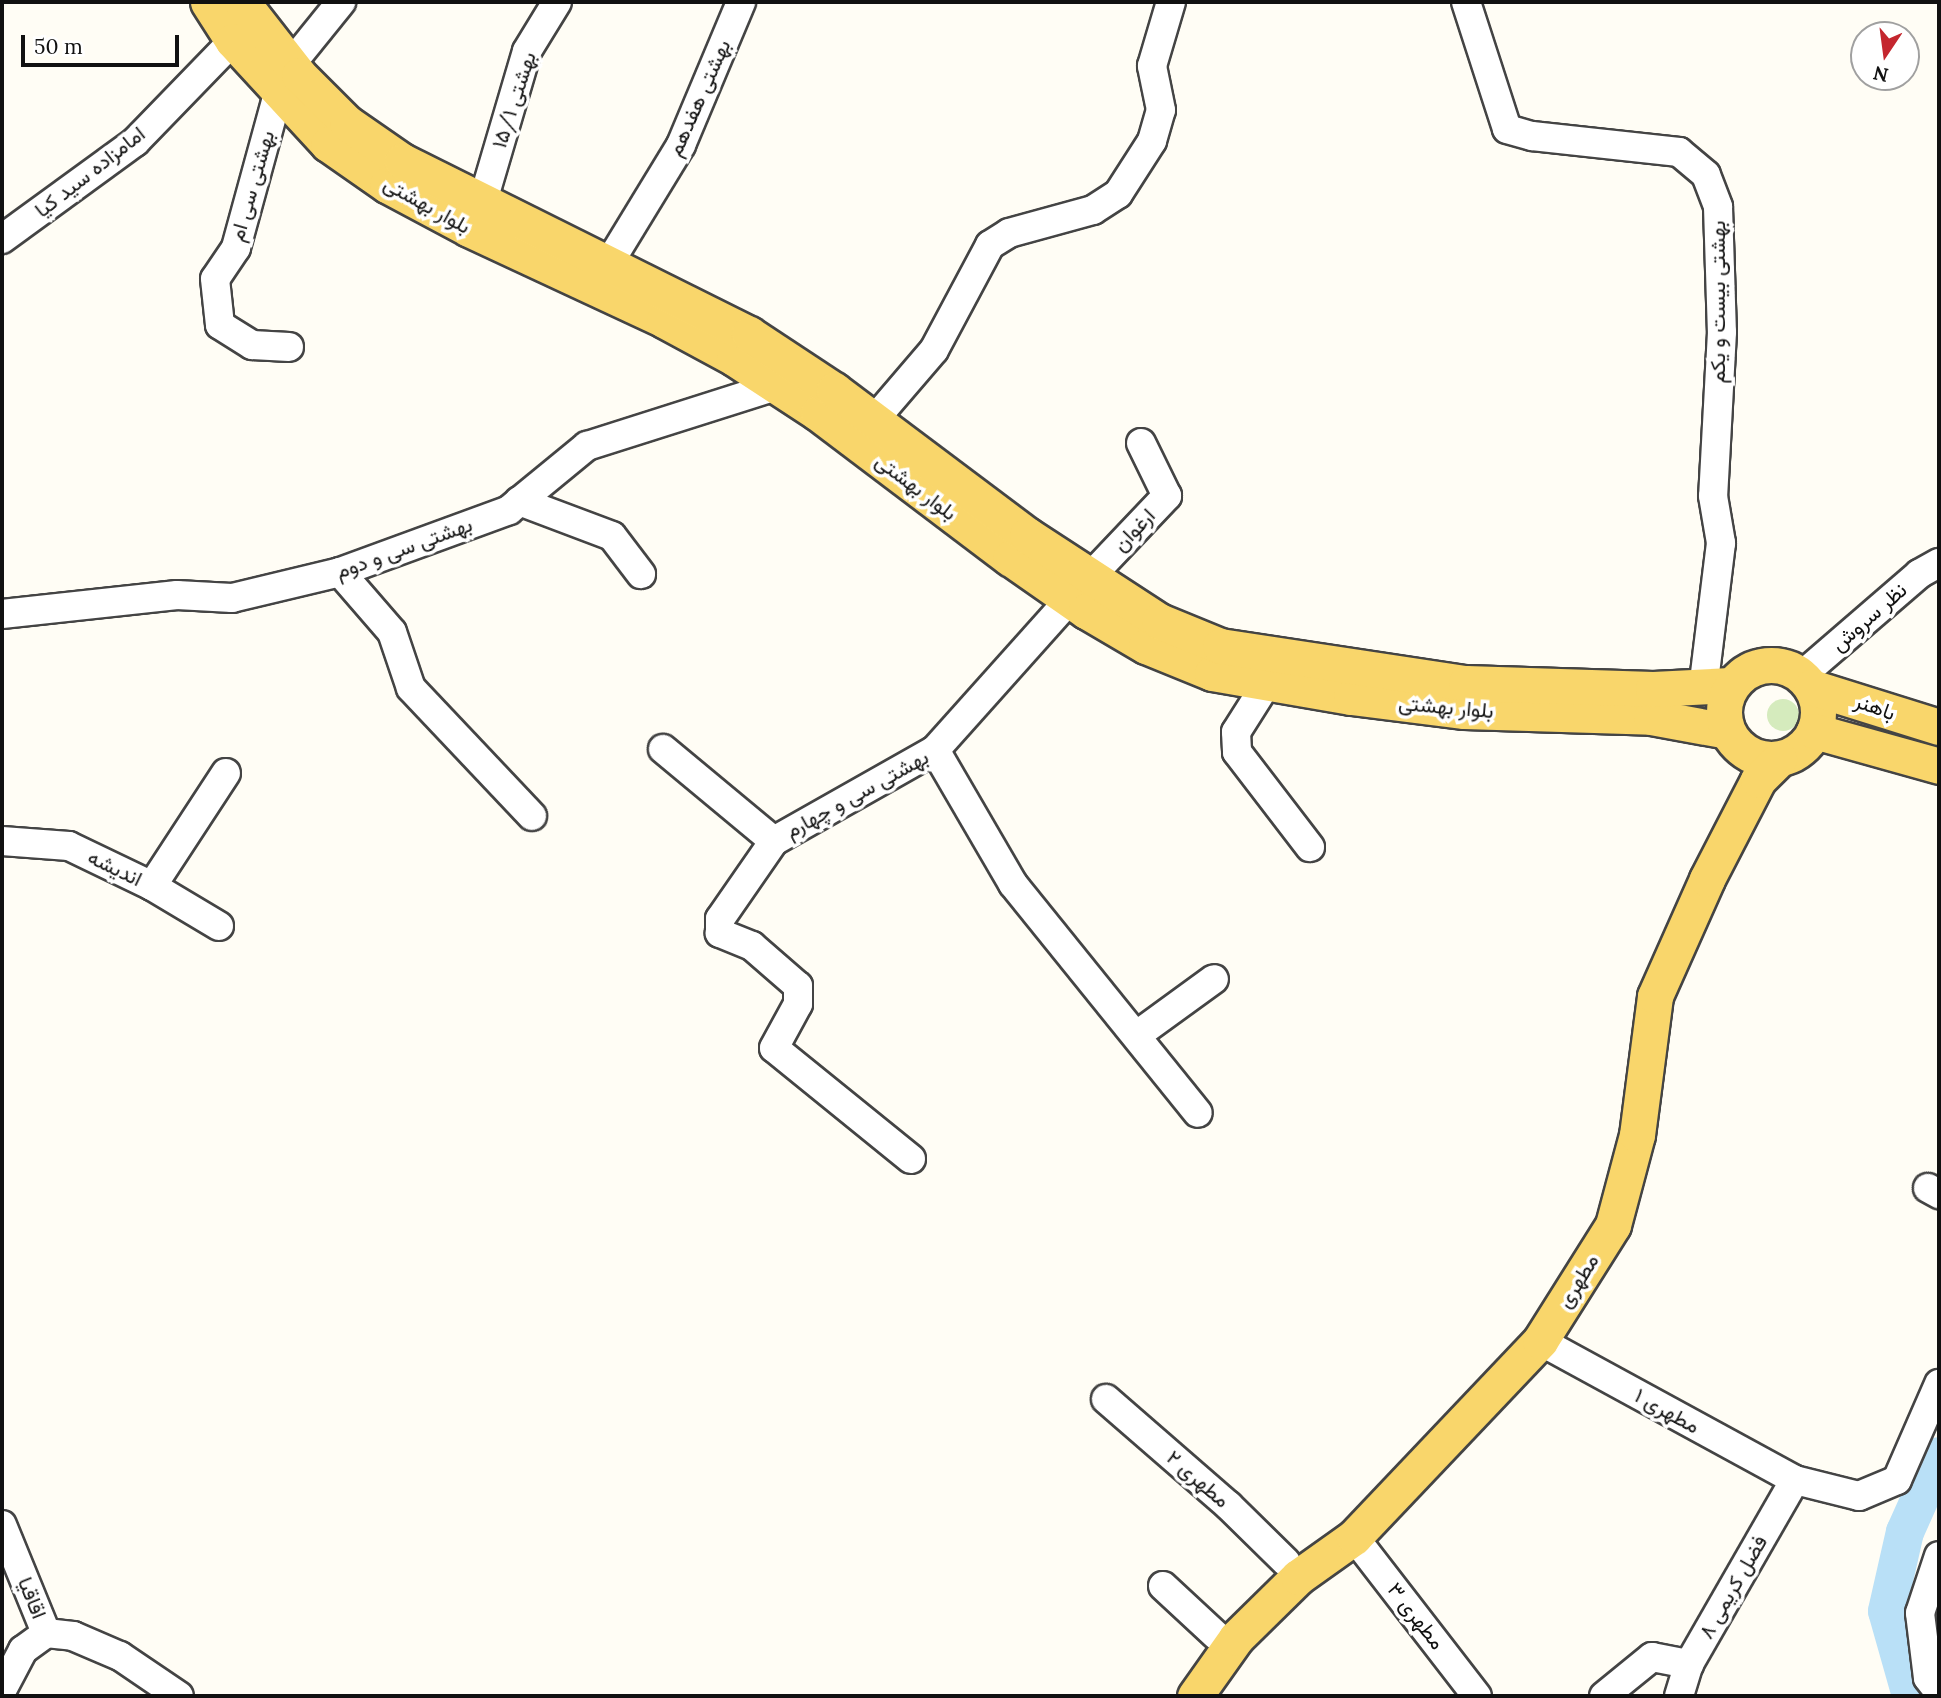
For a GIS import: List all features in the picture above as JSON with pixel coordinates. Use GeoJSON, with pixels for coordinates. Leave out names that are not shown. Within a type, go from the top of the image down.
{"type":"FeatureCollection","features":[{"type":"Feature","properties":{"kind":"main road","name":"بلوار بهشتی"},"geometry":{"type":"LineString","coordinates":[[208,2],[233,41],[402,161],[482,204],[609,263],[749,334],[874,420],[1027,535],[1080,588],[1146,646],[1212,673],[1267,683],[1464,711],[1651,717],[1751,748]]}},
{"type":"Feature","properties":{"kind":"main road","name":"بلوار بهشتی"},"geometry":{"type":"LineString","coordinates":[[242,2],[285,79],[328,144],[387,185],[552,270],[664,320],[776,386],[1080,588],[1220,646],[1286,658],[1466,682],[1717,687]]}},
{"type":"Feature","properties":{"kind":"main road"},"geometry":{"type":"LineString","coordinates":[[1772,664],[1806,681],[1817,701],[1814,731],[1806,745],[1751,748],[1717,687],[1756,667],[1772,664]]}},
{"type":"Feature","properties":{"kind":"main road","name":"باهنر"},"geometry":{"type":"LineString","coordinates":[[1806,681],[1939,727]]}},
{"type":"Feature","properties":{"kind":"main road","name":"باهنر"},"geometry":{"type":"LineString","coordinates":[[1814,731],[1939,766]]}},
{"type":"Feature","properties":{"kind":"main road","name":"مطهری"},"geometry":{"type":"LineString","coordinates":[[1195,1696],[1237,1638],[1298,1577],[1354,1537],[1540,1341],[1613,1225],[1637,1135],[1655,996],[1758,780],[1751,748]]}},
{"type":"Feature","properties":{"kind":"main road","name":"مطهری"},"geometry":{"type":"LineString","coordinates":[[1171,1696],[1216,1635],[1286,1562],[1342,1522],[1525,1329],[1596,1217],[1618,1131],[1637,991],[1751,748]]}},
{"type":"Feature","properties":{"kind":"street"},"geometry":{"type":"LineString","coordinates":[[285,79],[341,2]]}},
{"type":"Feature","properties":{"kind":"street","name":"۱۵/۱ بهشتی"},"geometry":{"type":"LineString","coordinates":[[482,204],[527,51],[557,2]]}},
{"type":"Feature","properties":{"kind":"street","name":"بهشتی هفدهم"},"geometry":{"type":"LineString","coordinates":[[609,263],[681,145],[741,2]]}},
{"type":"Feature","properties":{"kind":"street"},"geometry":{"type":"LineString","coordinates":[[874,420],[934,351],[990,245],[1009,233],[1093,210],[1118,194],[1152,141],[1161,110],[1152,65],[1171,2]]}},
{"type":"Feature","properties":{"kind":"street","name":"بهشتی بیست و یکم"},"geometry":{"type":"LineString","coordinates":[[1466,2],[1507,128],[1532,136],[1679,152],[1706,176],[1718,206],[1722,332],[1713,496],[1721,542],[1717,687]]}},
{"type":"Feature","properties":{"kind":"street","name":"امامزاده سید کیا"},"geometry":{"type":"LineString","coordinates":[[2,239],[135,142],[233,41]]}},
{"type":"Feature","properties":{"kind":"street","name":"بهشتی سی ام"},"geometry":{"type":"LineString","coordinates":[[285,79],[236,248],[215,279],[220,325],[252,345],[289,347]]}},
{"type":"Feature","properties":{"kind":"street","name":"بهشتی سی و دوم"},"geometry":{"type":"LineString","coordinates":[[2,614],[177,595],[232,598],[340,572],[509,510],[587,446],[776,386]]}},
{"type":"Feature","properties":{"kind":"street","name":"ارغوان"},"geometry":{"type":"LineString","coordinates":[[1080,588],[1167,496],[1141,443]]}},
{"type":"Feature","properties":{"kind":"street"},"geometry":{"type":"LineString","coordinates":[[519,501],[612,536],[641,574]]}},
{"type":"Feature","properties":{"kind":"street","name":"نظر سروش"},"geometry":{"type":"LineString","coordinates":[[1806,681],[1919,573],[1939,563]]}},
{"type":"Feature","properties":{"kind":"street"},"geometry":{"type":"LineString","coordinates":[[340,572],[392,632],[411,688],[531,816]]}},
{"type":"Feature","properties":{"kind":"street","name":"بهشتی سی و چهارم"},"geometry":{"type":"LineString","coordinates":[[911,1159],[774,1048],[799,1004],[798,986],[752,946],[720,933],[720,919],[774,841],[935,750],[1080,588]]}},
{"type":"Feature","properties":{"kind":"street"},"geometry":{"type":"LineString","coordinates":[[1267,683],[1236,732],[1237,752],[1310,847]]}},
{"type":"Feature","properties":{"kind":"street"},"geometry":{"type":"LineString","coordinates":[[663,749],[774,841]]}},
{"type":"Feature","properties":{"kind":"street"},"geometry":{"type":"LineString","coordinates":[[935,750],[1013,884],[1198,1113]]}},
{"type":"Feature","properties":{"kind":"street"},"geometry":{"type":"LineString","coordinates":[[152,886],[226,773]]}},
{"type":"Feature","properties":{"kind":"street","name":"اندیشه"},"geometry":{"type":"LineString","coordinates":[[2,841],[69,846],[152,886],[219,926]]}},
{"type":"Feature","properties":{"kind":"street"},"geometry":{"type":"LineString","coordinates":[[1137,1035],[1214,979]]}},
{"type":"Feature","properties":{"kind":"street","name":"مطهری ۱"},"geometry":{"type":"LineString","coordinates":[[1540,1341],[1795,1480],[1859,1496],[1897,1479],[1939,1384]]}},
{"type":"Feature","properties":{"kind":"street","name":"مطهری ۲"},"geometry":{"type":"LineString","coordinates":[[1106,1399],[1228,1505],[1286,1562]]}},
{"type":"Feature","properties":{"kind":"street","name":"فضل کریمی ۸"},"geometry":{"type":"LineString","coordinates":[[1679,1696],[1689,1664],[1795,1480]]}},
{"type":"Feature","properties":{"kind":"street","name":"اقاقیا"},"geometry":{"type":"LineString","coordinates":[[2,1525],[46,1633]]}},
{"type":"Feature","properties":{"kind":"street","name":"مطهری ۳"},"geometry":{"type":"LineString","coordinates":[[1354,1537],[1477,1696]]}},
{"type":"Feature","properties":{"kind":"street"},"geometry":{"type":"LineString","coordinates":[[1939,1556],[1920,1613],[1928,1678],[1939,1692]]}},
{"type":"Feature","properties":{"kind":"street"},"geometry":{"type":"LineString","coordinates":[[1163,1586],[1216,1635]]}},
{"type":"Feature","properties":{"kind":"street"},"geometry":{"type":"LineString","coordinates":[[2,1690],[23,1650],[46,1633],[73,1636],[120,1656],[179,1696]]}},
{"type":"Feature","properties":{"kind":"street"},"geometry":{"type":"LineString","coordinates":[[1604,1696],[1652,1657],[1689,1664]]}},
{"type":"Feature","properties":{"kind":"green space"},"geometry":{"type":"Polygon","coordinates":[[[1783,699],[1794,704],[1799,715],[1794,726],[1783,731],[1772,726],[1767,715],[1772,704],[1783,699]]]}},
{"type":"Feature","properties":{"kind":"waterway"},"geometry":{"type":"LineString","coordinates":[[1911,1696],[1887,1611],[1905,1532],[1939,1456]]}}]}
